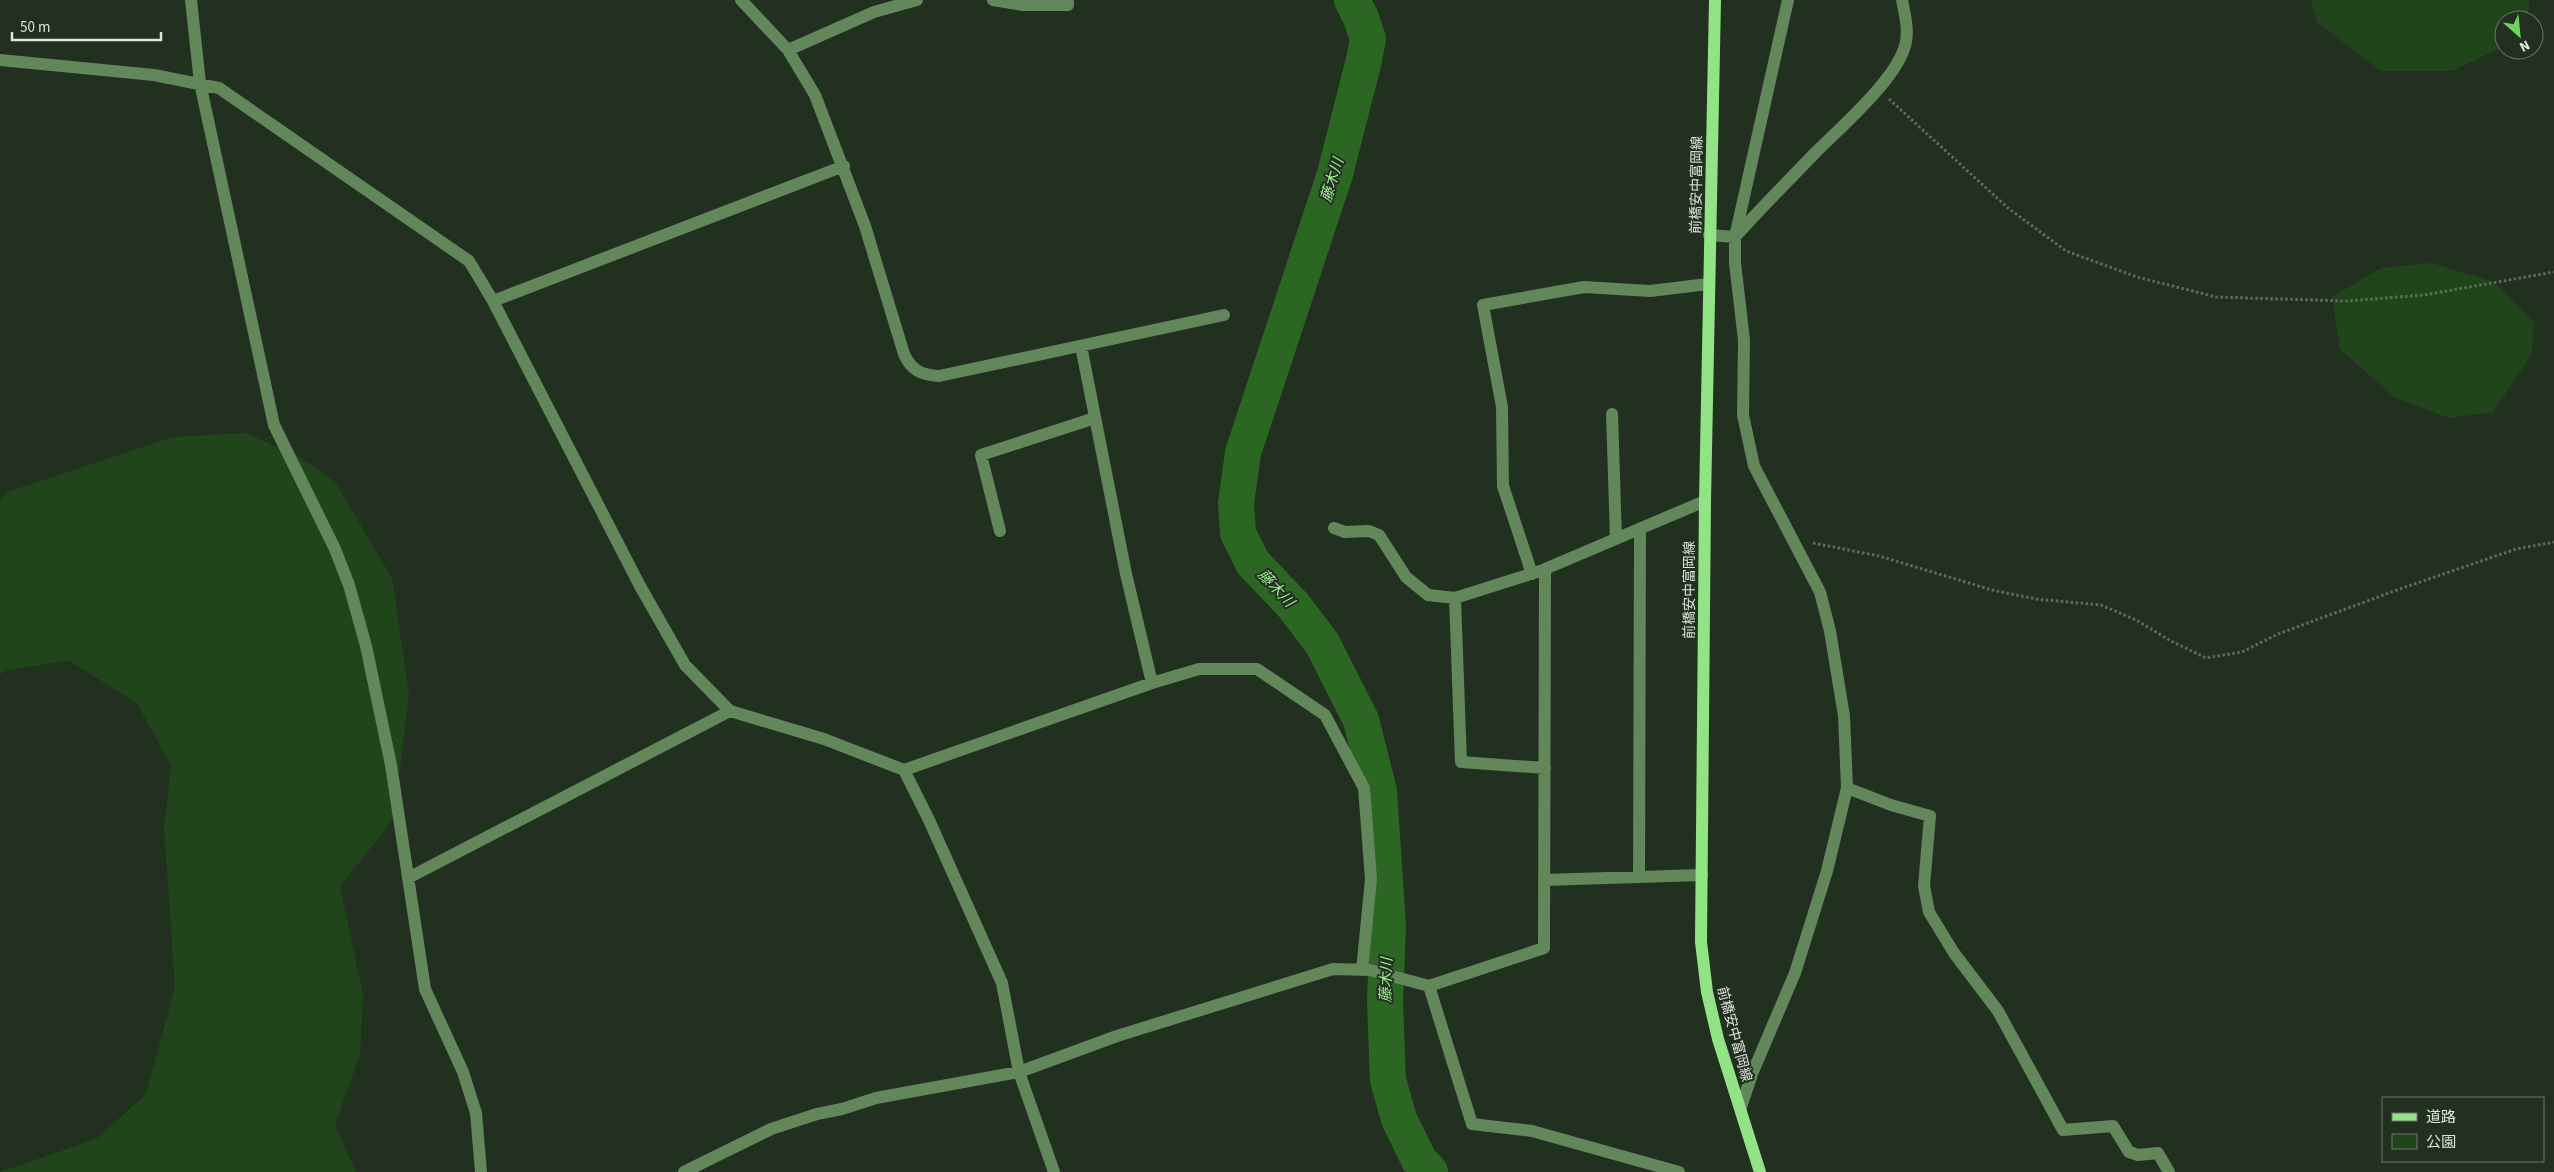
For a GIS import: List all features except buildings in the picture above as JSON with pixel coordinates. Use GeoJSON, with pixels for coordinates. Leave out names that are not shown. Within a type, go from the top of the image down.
{"type":"FeatureCollection","features":[{"type":"Feature","properties":{"kind":"main road","name":"前橋安中富岡線"},"geometry":{"type":"LineString","coordinates":[[1715,0],[1708,284],[1701,942],[1707,992],[1718,1039],[1760,1172]]}},
{"type":"Feature","properties":{"kind":"street"},"geometry":{"type":"LineString","coordinates":[[191,0],[200,84],[274,425],[335,549],[349,585],[366,646],[391,765],[425,989],[463,1072],[476,1113],[481,1172]]}},
{"type":"Feature","properties":{"kind":"street"},"geometry":{"type":"LineString","coordinates":[[741,0],[788,50],[815,95],[844,166],[865,226],[904,354],[914,368],[921,373],[939,376],[1082,346],[1105,338],[1224,315]]}},
{"type":"Feature","properties":{"kind":"street"},"geometry":{"type":"LineString","coordinates":[[788,50],[874,12],[917,0]]}},
{"type":"Feature","properties":{"kind":"street"},"geometry":{"type":"LineString","coordinates":[[993,0],[1023,5],[1068,5],[1068,0]]}},
{"type":"Feature","properties":{"kind":"street"},"geometry":{"type":"LineString","coordinates":[[1741,1107],[1752,1074],[1794,973],[1827,871],[1847,788],[1844,716],[1830,631],[1820,592],[1790,538],[1754,466],[1743,415],[1744,340],[1735,263],[1736,236],[1788,0]]}},
{"type":"Feature","properties":{"kind":"street"},"geometry":{"type":"LineString","coordinates":[[1709,235],[1736,236],[1877,88],[1895,66],[1905,48],[1908,36],[1902,0]]}},
{"type":"Feature","properties":{"kind":"street"},"geometry":{"type":"LineString","coordinates":[[0,60],[154,75],[219,88],[469,261],[493,301],[640,586],[685,665],[730,711],[824,740],[904,770],[1152,683],[1198,669],[1257,669],[1325,715],[1364,788],[1371,879],[1366,970]]}},
{"type":"Feature","properties":{"kind":"street"},"geometry":{"type":"LineString","coordinates":[[493,301],[844,166]]}},
{"type":"Feature","properties":{"kind":"street"},"geometry":{"type":"LineString","coordinates":[[1532,574],[1503,486],[1502,407],[1483,305],[1584,287],[1650,291],[1708,284]]}},
{"type":"Feature","properties":{"kind":"street"},"geometry":{"type":"LineString","coordinates":[[1082,346],[1126,574],[1152,683]]}},
{"type":"Feature","properties":{"kind":"street"},"geometry":{"type":"LineString","coordinates":[[1612,414],[1616,539]]}},
{"type":"Feature","properties":{"kind":"street"},"geometry":{"type":"LineString","coordinates":[[1000,531],[981,455],[1095,418]]}},
{"type":"Feature","properties":{"kind":"street"},"geometry":{"type":"LineString","coordinates":[[1334,528],[1345,532],[1370,531],[1379,535],[1406,577],[1428,595],[1455,598],[1532,574],[1705,502]]}},
{"type":"Feature","properties":{"kind":"street"},"geometry":{"type":"LineString","coordinates":[[1639,877],[1640,529]]}},
{"type":"Feature","properties":{"kind":"street"},"geometry":{"type":"LineString","coordinates":[[684,1172],[771,1129],[817,1114],[842,1109],[876,1098],[1019,1072],[1117,1036],[1333,970],[1366,970],[1429,986],[1544,948],[1545,569]]}},
{"type":"Feature","properties":{"kind":"street"},"geometry":{"type":"LineString","coordinates":[[1455,598],[1461,762],[1544,768]]}},
{"type":"Feature","properties":{"kind":"street"},"geometry":{"type":"LineString","coordinates":[[408,878],[730,711]]}},
{"type":"Feature","properties":{"kind":"street"},"geometry":{"type":"LineString","coordinates":[[904,770],[929,820],[1002,983],[1019,1072],[1054,1172]]}},
{"type":"Feature","properties":{"kind":"street"},"geometry":{"type":"LineString","coordinates":[[1847,788],[1891,805],[1930,816],[1924,886],[1929,912],[1954,953],[1998,1010],[2063,1130],[2113,1126],[2128,1152],[2138,1155],[2158,1153],[2169,1172]]}},
{"type":"Feature","properties":{"kind":"street"},"geometry":{"type":"LineString","coordinates":[[1544,880],[1702,875]]}},
{"type":"Feature","properties":{"kind":"street"},"geometry":{"type":"LineString","coordinates":[[1429,986],[1472,1124],[1532,1131],[1679,1172]]}},
{"type":"Feature","properties":{"kind":"path"},"geometry":{"type":"LineString","coordinates":[[1877,88],[2008,208],[2066,251],[2137,277],[2216,297],[2346,301],[2424,295],[2554,272]]}},
{"type":"Feature","properties":{"kind":"path"},"geometry":{"type":"LineString","coordinates":[[1790,538],[1879,556],[1992,590],[2036,599],[2101,605],[2136,620],[2206,658],[2242,652],[2278,634],[2379,596],[2516,549],[2554,542]]}},
{"type":"Feature","properties":{"kind":"green space"},"geometry":{"type":"Polygon","coordinates":[[[2311,0],[2530,0],[2528,10],[2494,10],[2494,51],[2452,71],[2381,71],[2317,22],[2311,0]]]}},
{"type":"Feature","properties":{"kind":"green space"},"geometry":{"type":"Polygon","coordinates":[[[2431,263],[2494,282],[2534,322],[2532,354],[2493,412],[2449,418],[2394,397],[2340,349],[2332,297],[2381,268],[2431,263]]]}},
{"type":"Feature","properties":{"kind":"green space"},"geometry":{"type":"Polygon","coordinates":[[[245,433],[298,456],[335,482],[392,578],[409,695],[394,818],[340,887],[363,995],[360,1054],[335,1125],[356,1172],[0,1172],[96,1139],[146,1094],[175,987],[164,827],[171,766],[137,703],[68,660],[5,671],[0,674],[0,500],[7,492],[173,437],[245,433]]]}},
{"type":"Feature","properties":{"kind":"waterway","name":"藤木川"},"geometry":{"type":"LineString","coordinates":[[1352,0],[1368,39],[1364,60],[1335,174],[1243,453],[1236,503],[1238,533],[1253,563],[1293,605],[1322,643],[1361,720],[1379,791],[1388,927],[1385,1001],[1388,1080],[1399,1119],[1419,1160],[1430,1172]]}}]}
